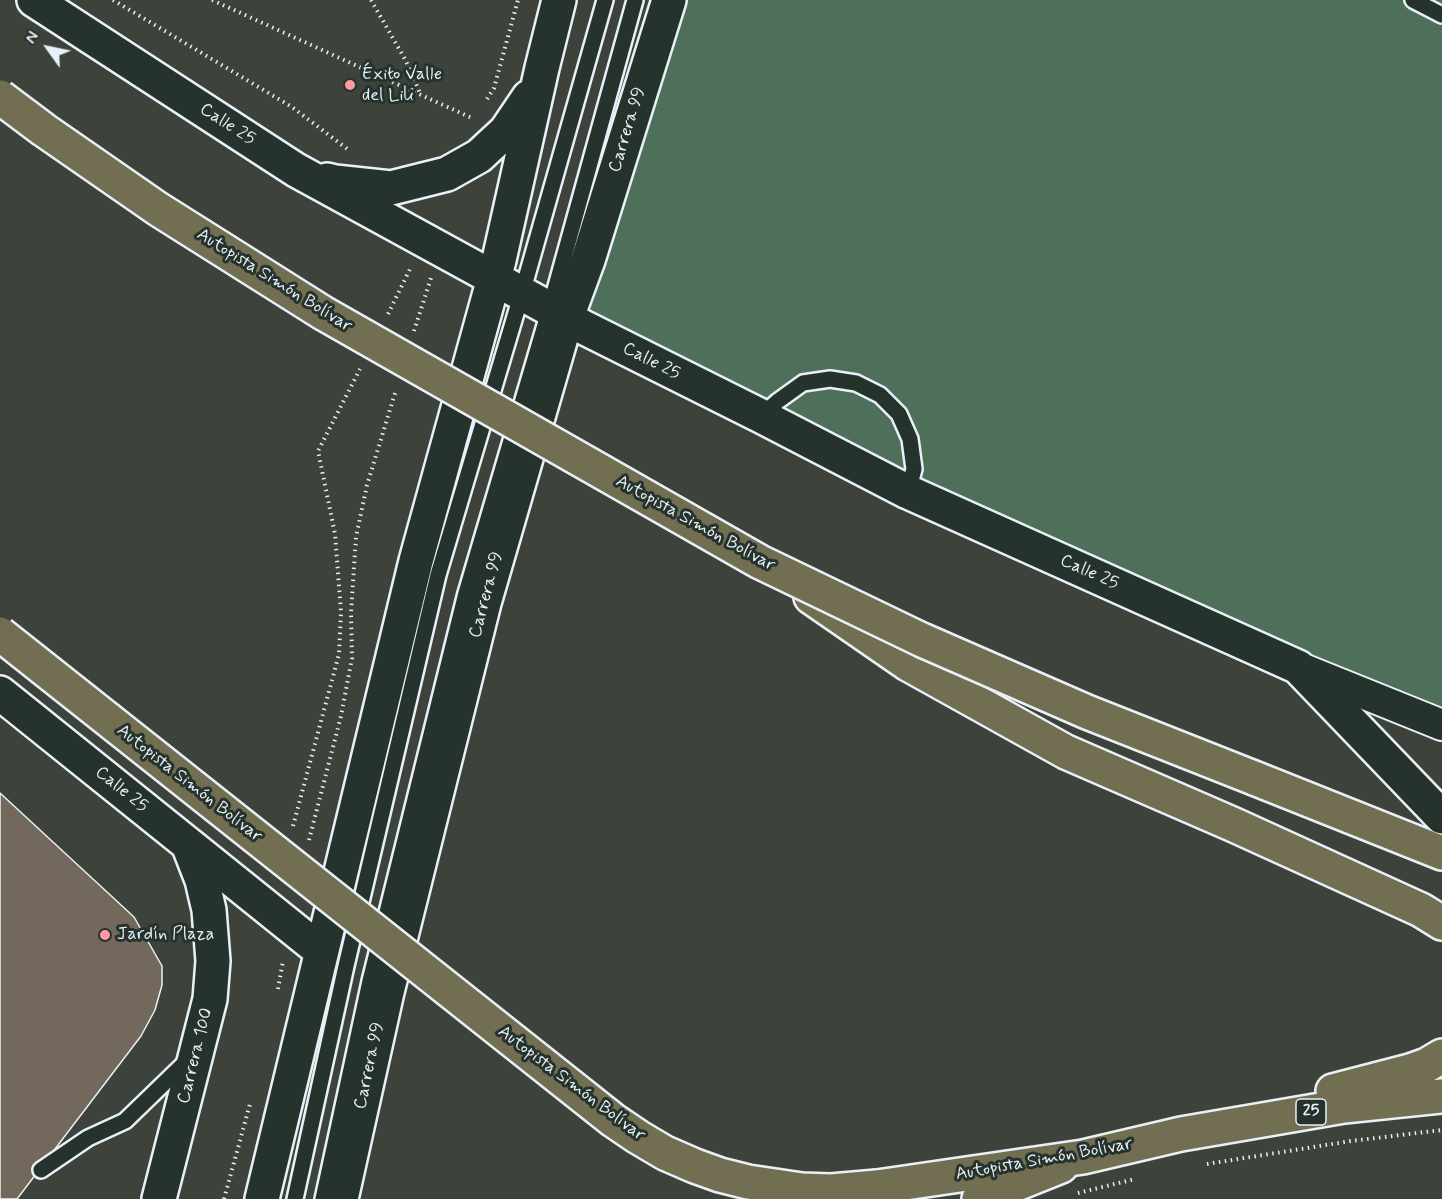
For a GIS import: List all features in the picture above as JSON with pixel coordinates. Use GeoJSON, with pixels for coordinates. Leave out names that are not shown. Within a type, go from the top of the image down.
{"type":"FeatureCollection","features":[{"type":"Feature","properties":{"kind":"main road","name":"Autopista Simón Bolívar"},"geometry":{"type":"LineString","coordinates":[[0,97],[158,209],[323,313],[759,562],[922,640],[1087,712],[1442,853]]}},
{"type":"Feature","properties":{"kind":"main road"},"geometry":{"type":"LineString","coordinates":[[759,562],[908,664],[1066,752],[1232,824],[1421,910],[1442,923]]}},
{"type":"Feature","properties":{"kind":"main road","name":"Autopista Simón Bolívar"},"geometry":{"type":"LineString","coordinates":[[0,634],[613,1120],[665,1153],[720,1175],[748,1182],[802,1190],[831,1191],[877,1186],[1083,1157],[1181,1134],[1344,1106],[1442,1096]]}},
{"type":"Feature","properties":{"kind":"main road"},"geometry":{"type":"LineString","coordinates":[[1181,1134],[1410,1071],[1442,1056]]}},
{"type":"Feature","properties":{"kind":"main road"},"geometry":{"type":"LineString","coordinates":[[979,1199],[1083,1157]]}},
{"type":"Feature","properties":{"kind":"street","name":"Calle 25"},"geometry":{"type":"LineString","coordinates":[[34,0],[296,170],[629,351],[908,492],[1298,667],[1442,725]]}},
{"type":"Feature","properties":{"kind":"street","name":"Carrera 99"},"geometry":{"type":"LineString","coordinates":[[341,1199],[387,992],[483,603],[533,299],[542,68],[559,0]]}},
{"type":"Feature","properties":{"kind":"street","name":"Carrera 99"},"geometry":{"type":"LineString","coordinates":[[262,1199],[416,561],[533,299],[588,260],[669,0]]}},
{"type":"Feature","properties":{"kind":"street"},"geometry":{"type":"LineString","coordinates":[[296,170],[335,182],[392,188],[447,174],[479,156],[506,131],[527,102],[542,68]]}},
{"type":"Feature","properties":{"kind":"street"},"geometry":{"type":"LineString","coordinates":[[588,260],[590,285],[597,309],[610,332],[629,351]]}},
{"type":"Feature","properties":{"kind":"street","name":"Calle 25"},"geometry":{"type":"LineString","coordinates":[[1298,667],[1442,817]]}},
{"type":"Feature","properties":{"kind":"street","name":"Calle 25"},"geometry":{"type":"LineString","coordinates":[[0,693],[321,951]]}},
{"type":"Feature","properties":{"kind":"street","name":"Carrera 100"},"geometry":{"type":"LineString","coordinates":[[159,1199],[210,999],[213,961],[209,910],[202,880],[189,844]]}},
{"type":"Feature","properties":{"kind":"lane"},"geometry":{"type":"LineString","coordinates":[[323,1199],[370,981],[466,593],[604,0]]}},
{"type":"Feature","properties":{"kind":"lane"},"geometry":{"type":"LineString","coordinates":[[296,1199],[345,966],[438,575],[635,0]]}},
{"type":"Feature","properties":{"kind":"lane"},"geometry":{"type":"LineString","coordinates":[[1413,0],[1442,15]]}},
{"type":"Feature","properties":{"kind":"lane"},"geometry":{"type":"LineString","coordinates":[[761,416],[803,383],[830,379],[856,383],[880,395],[898,414],[910,439],[914,470],[908,492]]}},
{"type":"Feature","properties":{"kind":"lane"},"geometry":{"type":"LineString","coordinates":[[41,1170],[88,1138],[125,1121],[197,1052]]}},
{"type":"Feature","properties":{"kind":"path"},"geometry":{"type":"LineString","coordinates":[[113,0],[292,107],[351,152]]}},
{"type":"Feature","properties":{"kind":"path"},"geometry":{"type":"LineString","coordinates":[[212,0],[475,119]]}},
{"type":"Feature","properties":{"kind":"path"},"geometry":{"type":"LineString","coordinates":[[371,0],[406,61],[420,93]]}},
{"type":"Feature","properties":{"kind":"path"},"geometry":{"type":"LineString","coordinates":[[484,104],[494,88],[518,0]]}},
{"type":"Feature","properties":{"kind":"path"},"geometry":{"type":"LineString","coordinates":[[466,126],[475,119],[480,111]]}},
{"type":"Feature","properties":{"kind":"path"},"geometry":{"type":"LineString","coordinates":[[387,315],[432,245]]}},
{"type":"Feature","properties":{"kind":"path"},"geometry":{"type":"LineString","coordinates":[[412,339],[432,245]]}},
{"type":"Feature","properties":{"kind":"path"},"geometry":{"type":"LineString","coordinates":[[292,832],[339,654],[341,612],[335,534],[318,451],[361,367]]}},
{"type":"Feature","properties":{"kind":"path"},"geometry":{"type":"LineString","coordinates":[[309,840],[340,716],[351,658],[351,613],[356,537],[367,485],[398,384]]}},
{"type":"Feature","properties":{"kind":"path"},"geometry":{"type":"LineString","coordinates":[[278,991],[290,925]]}},
{"type":"Feature","properties":{"kind":"path"},"geometry":{"type":"LineString","coordinates":[[224,1199],[251,1101]]}},
{"type":"Feature","properties":{"kind":"path"},"geometry":{"type":"LineString","coordinates":[[1198,1165],[1351,1141],[1442,1130]]}},
{"type":"Feature","properties":{"kind":"path"},"geometry":{"type":"LineString","coordinates":[[1075,1194],[1142,1178]]}},
{"type":"Feature","properties":{"kind":"green space"},"geometry":{"type":"Polygon","coordinates":[[[669,0],[1442,0],[1442,725],[583,327],[573,297],[669,0]]]}},
{"type":"Feature","properties":{"kind":"building"},"geometry":{"type":"Polygon","coordinates":[[[0,793],[134,917],[162,966],[162,985],[155,1010],[141,1036],[17,1199],[0,1199],[0,793]]]}},
{"type":"Feature","properties":{"kind":"place","name":"Éxito Valle del Lili"},"geometry":{"type":"Point","coordinates":[350,85]}},
{"type":"Feature","properties":{"kind":"place","name":"Jardín Plaza"},"geometry":{"type":"Point","coordinates":[105,935]}}]}
